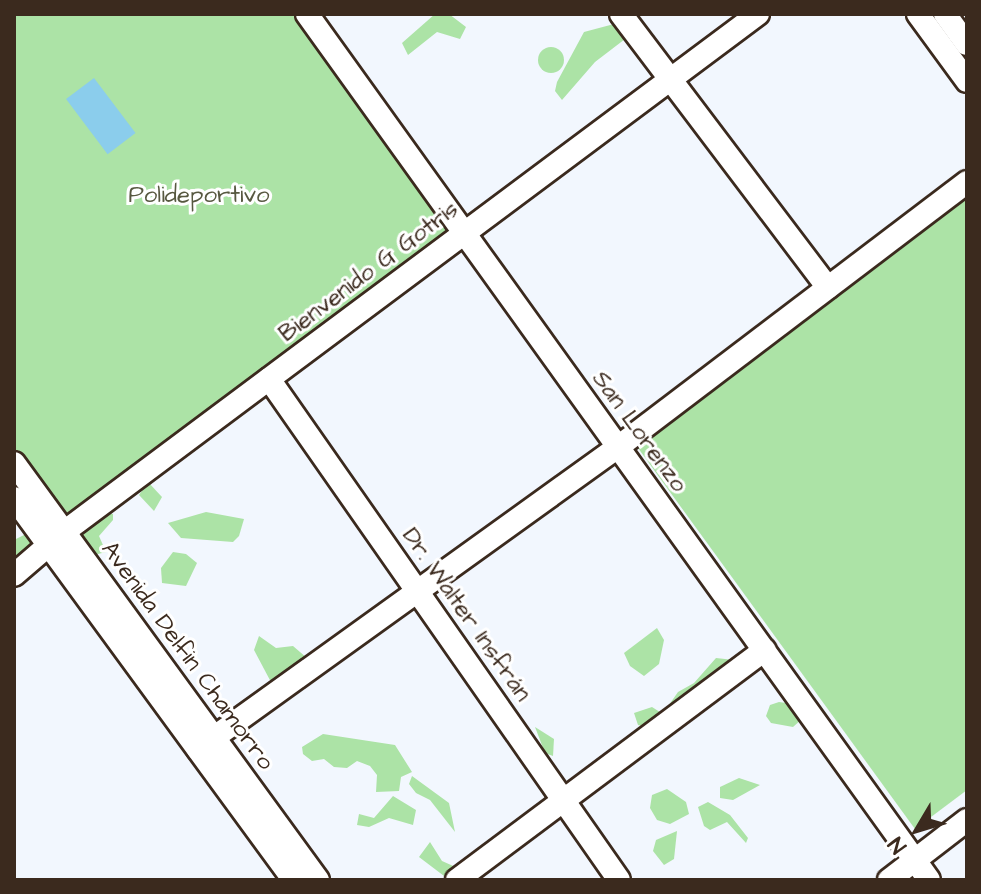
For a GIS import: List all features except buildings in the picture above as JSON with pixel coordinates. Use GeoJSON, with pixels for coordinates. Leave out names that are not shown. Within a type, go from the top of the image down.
{"type":"FeatureCollection","features":[{"type":"Feature","properties":{"kind":"street"},"geometry":{"type":"LineString","coordinates":[[621,14],[828,288]]}},
{"type":"Feature","properties":{"kind":"street","name":"Bienvenido G Gotris"},"geometry":{"type":"LineString","coordinates":[[14,575],[269,379],[758,14]]}},
{"type":"Feature","properties":{"kind":"street"},"geometry":{"type":"LineString","coordinates":[[918,14],[967,81]]}},
{"type":"Feature","properties":{"kind":"street"},"geometry":{"type":"LineString","coordinates":[[945,14],[967,44]]}},
{"type":"Feature","properties":{"kind":"street","name":"San Lorenzo"},"geometry":{"type":"LineString","coordinates":[[316,17],[464,233],[929,880]]}},
{"type":"Feature","properties":{"kind":"street"},"geometry":{"type":"LineString","coordinates":[[206,743],[618,447],[967,182]]}},
{"type":"Feature","properties":{"kind":"street","name":"Dr. Walter Insfrán"},"geometry":{"type":"LineString","coordinates":[[269,379],[619,880]]}},
{"type":"Feature","properties":{"kind":"street","name":"Avenida Delfin Chamorro"},"geometry":{"type":"LineString","coordinates":[[14,463],[57,540],[206,743],[318,880]]}},
{"type":"Feature","properties":{"kind":"street","name":"Avenida Delfin Chamorro"},"geometry":{"type":"LineString","coordinates":[[14,498],[57,540]]}},
{"type":"Feature","properties":{"kind":"street"},"geometry":{"type":"LineString","coordinates":[[457,880],[764,650]]}},
{"type":"Feature","properties":{"kind":"street","name":"Avenida Delfin Chamorro"},"geometry":{"type":"LineString","coordinates":[[206,743],[294,880]]}},
{"type":"Feature","properties":{"kind":"street"},"geometry":{"type":"LineString","coordinates":[[889,880],[967,820]]}},
{"type":"Feature","properties":{"kind":"green space","name":"Polideportivo"},"geometry":{"type":"Polygon","coordinates":[[[14,14],[300,14],[456,226],[64,532],[14,463],[14,14]]]}},
{"type":"Feature","properties":{"kind":"green space"},"geometry":{"type":"Polygon","coordinates":[[[435,14],[449,14],[466,27],[460,39],[437,32],[408,55],[402,43],[435,14]]]}},
{"type":"Feature","properties":{"kind":"green space"},"geometry":{"type":"Polygon","coordinates":[[[614,24],[629,36],[595,62],[562,100],[555,91],[557,82],[584,32],[614,24]]]}},
{"type":"Feature","properties":{"kind":"green space"},"geometry":{"type":"Polygon","coordinates":[[[551,47],[560,51],[564,60],[560,69],[551,73],[542,69],[538,60],[542,51],[551,47]]]}},
{"type":"Feature","properties":{"kind":"green space"},"geometry":{"type":"Polygon","coordinates":[[[967,194],[967,790],[915,829],[638,448],[967,194]]]}},
{"type":"Feature","properties":{"kind":"green space"},"geometry":{"type":"Polygon","coordinates":[[[148,482],[162,497],[154,511],[139,495],[148,482]]]}},
{"type":"Feature","properties":{"kind":"green space"},"geometry":{"type":"Polygon","coordinates":[[[206,512],[244,519],[239,536],[233,542],[181,538],[168,523],[206,512]]]}},
{"type":"Feature","properties":{"kind":"green space"},"geometry":{"type":"Polygon","coordinates":[[[103,514],[113,514],[113,520],[99,536],[106,552],[94,555],[77,536],[103,514]]]}},
{"type":"Feature","properties":{"kind":"green space"},"geometry":{"type":"Polygon","coordinates":[[[32,531],[41,538],[14,569],[14,540],[32,531]]]}},
{"type":"Feature","properties":{"kind":"green space"},"geometry":{"type":"Polygon","coordinates":[[[173,552],[186,554],[197,563],[186,586],[162,583],[161,568],[173,552]]]}},
{"type":"Feature","properties":{"kind":"green space"},"geometry":{"type":"Polygon","coordinates":[[[657,628],[664,640],[659,664],[644,676],[630,666],[624,653],[657,628]]]}},
{"type":"Feature","properties":{"kind":"green space"},"geometry":{"type":"Polygon","coordinates":[[[259,636],[276,648],[293,646],[307,658],[272,684],[254,650],[259,636]]]}},
{"type":"Feature","properties":{"kind":"green space"},"geometry":{"type":"Polygon","coordinates":[[[716,658],[734,660],[664,712],[678,692],[694,683],[716,658]]]}},
{"type":"Feature","properties":{"kind":"green space"},"geometry":{"type":"Polygon","coordinates":[[[786,703],[802,719],[793,727],[771,723],[766,716],[770,705],[786,703]]]}},
{"type":"Feature","properties":{"kind":"green space"},"geometry":{"type":"Polygon","coordinates":[[[652,707],[663,714],[646,727],[638,725],[634,713],[652,707]]]}},
{"type":"Feature","properties":{"kind":"green space"},"geometry":{"type":"Polygon","coordinates":[[[535,727],[554,739],[553,756],[545,753],[535,727]]]}},
{"type":"Feature","properties":{"kind":"green space"},"geometry":{"type":"Polygon","coordinates":[[[323,734],[395,745],[412,772],[401,777],[399,791],[376,792],[377,775],[370,766],[357,761],[347,768],[334,767],[324,759],[312,761],[303,754],[302,747],[323,734]]]}},
{"type":"Feature","properties":{"kind":"green space"},"geometry":{"type":"Polygon","coordinates":[[[412,776],[449,803],[455,832],[430,800],[416,793],[409,784],[412,776]]]}},
{"type":"Feature","properties":{"kind":"green space"},"geometry":{"type":"Polygon","coordinates":[[[739,778],[760,785],[733,800],[720,798],[720,787],[739,778]]]}},
{"type":"Feature","properties":{"kind":"green space"},"geometry":{"type":"Polygon","coordinates":[[[667,789],[686,802],[689,814],[670,824],[657,820],[650,808],[652,795],[667,789]]]}},
{"type":"Feature","properties":{"kind":"green space"},"geometry":{"type":"Polygon","coordinates":[[[393,796],[416,810],[413,825],[389,818],[369,827],[357,825],[359,814],[374,818],[393,796]]]}},
{"type":"Feature","properties":{"kind":"green space"},"geometry":{"type":"Polygon","coordinates":[[[708,802],[730,815],[748,838],[746,843],[727,822],[710,830],[704,826],[698,807],[708,802]]]}},
{"type":"Feature","properties":{"kind":"green space"},"geometry":{"type":"Polygon","coordinates":[[[677,831],[674,859],[664,865],[653,851],[656,840],[677,831]]]}},
{"type":"Feature","properties":{"kind":"green space"},"geometry":{"type":"Polygon","coordinates":[[[430,842],[442,861],[460,869],[448,879],[419,857],[430,842]]]}},
{"type":"Feature","properties":{"kind":"water"},"geometry":{"type":"Polygon","coordinates":[[[94,78],[136,133],[108,154],[66,99],[94,78]]]}}]}
